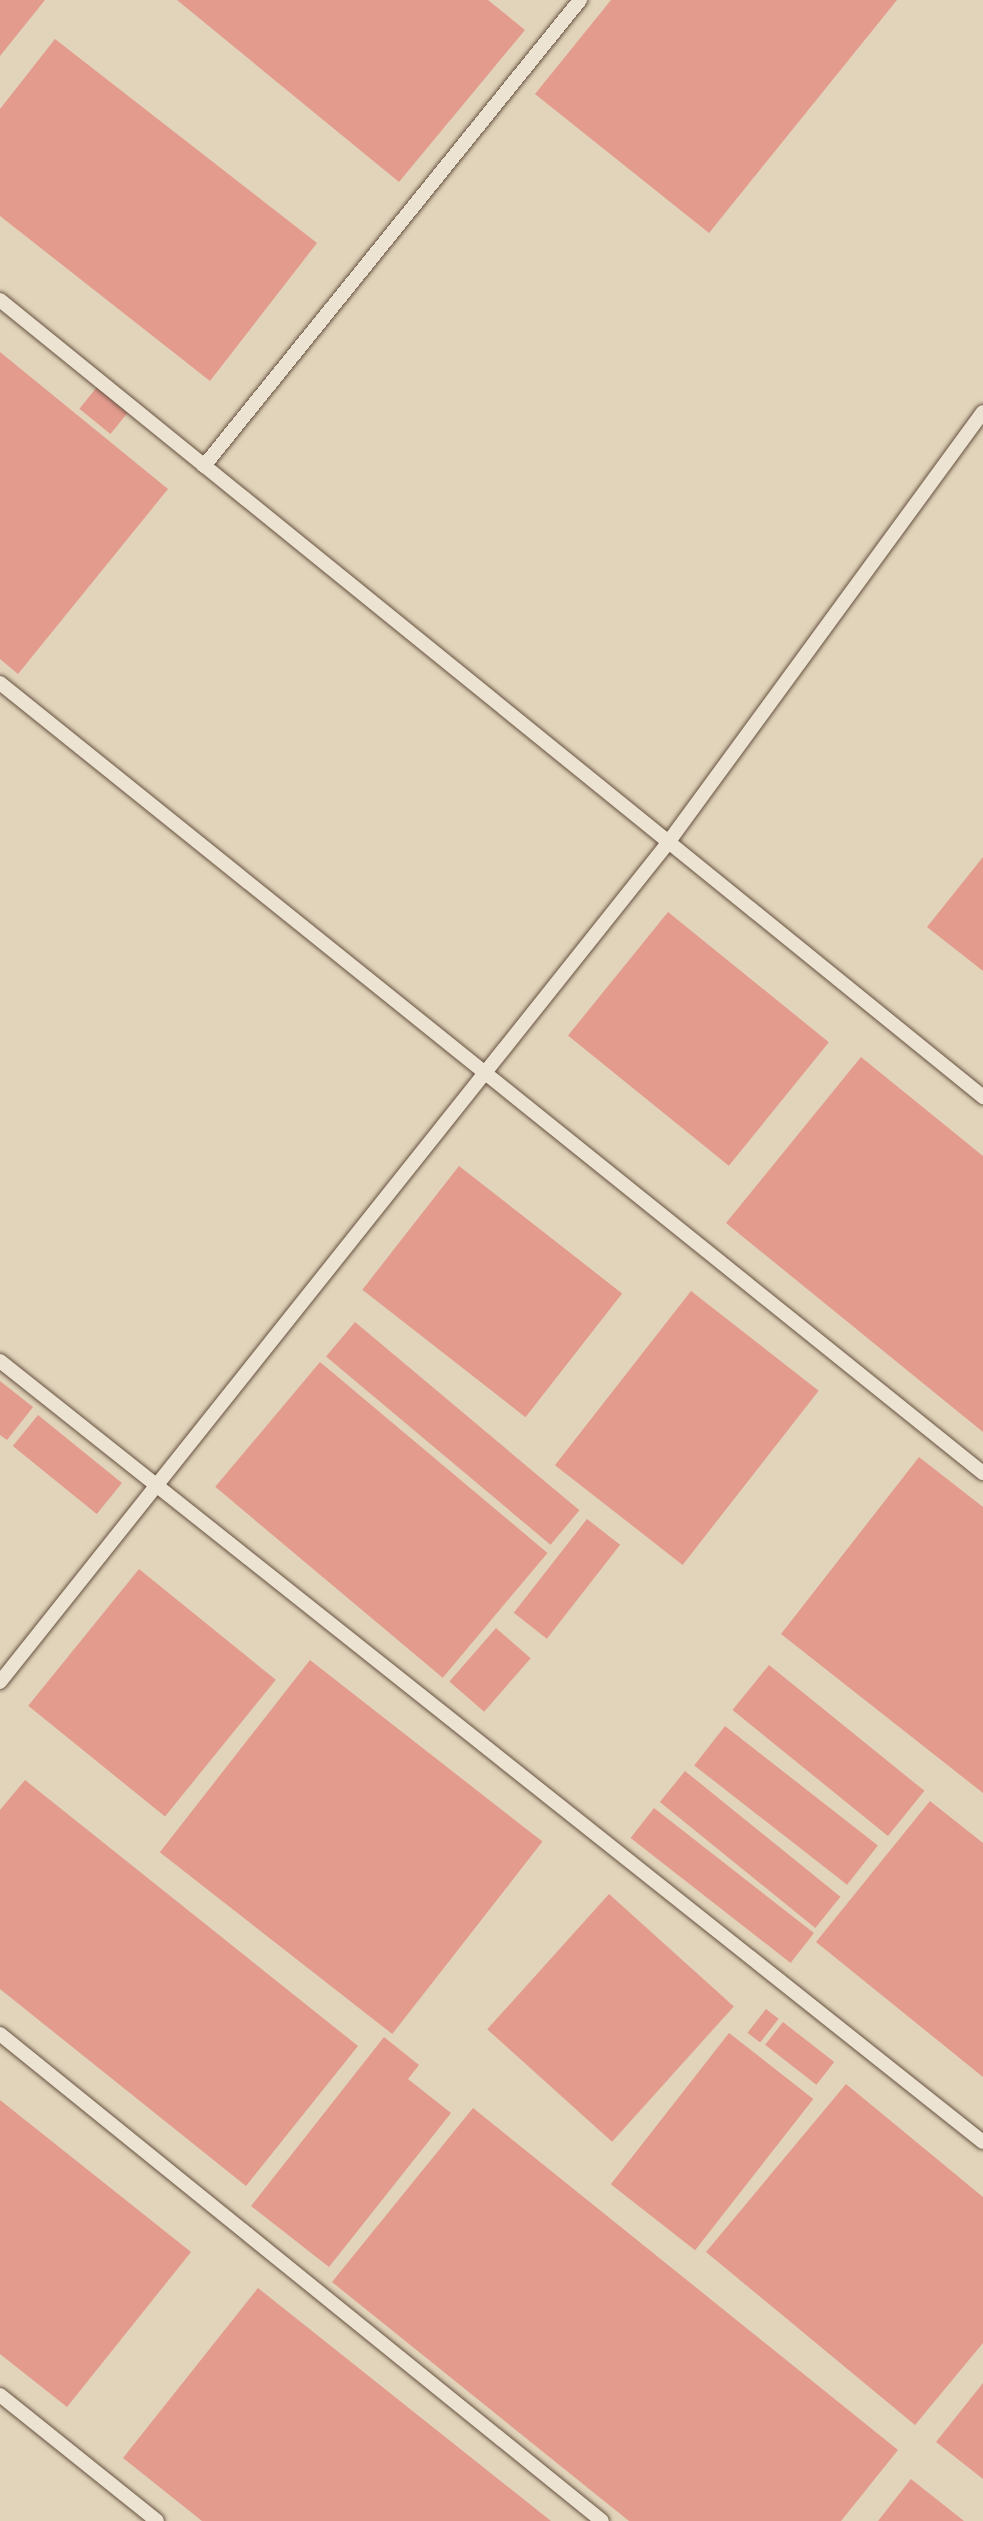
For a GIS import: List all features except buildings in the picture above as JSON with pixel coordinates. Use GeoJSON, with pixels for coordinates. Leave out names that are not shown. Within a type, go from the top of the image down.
{"type":"FeatureCollection","features":[{"type":"Feature","properties":{"kind":"lane"},"geometry":{"type":"LineString","coordinates":[[204,466],[580,0]]}},
{"type":"Feature","properties":{"kind":"lane"},"geometry":{"type":"LineString","coordinates":[[0,300],[667,844],[983,1097]]}},
{"type":"Feature","properties":{"kind":"lane"},"geometry":{"type":"LineString","coordinates":[[0,1682],[667,844],[983,412]]}},
{"type":"Feature","properties":{"kind":"lane"},"geometry":{"type":"LineString","coordinates":[[0,683],[487,1070],[983,1473]]}},
{"type":"Feature","properties":{"kind":"lane"},"geometry":{"type":"LineString","coordinates":[[0,1361],[983,2142]]}},
{"type":"Feature","properties":{"kind":"lane"},"geometry":{"type":"LineString","coordinates":[[0,2034],[602,2521]]}},
{"type":"Feature","properties":{"kind":"lane"},"geometry":{"type":"LineString","coordinates":[[0,2395],[157,2521]]}}]}
